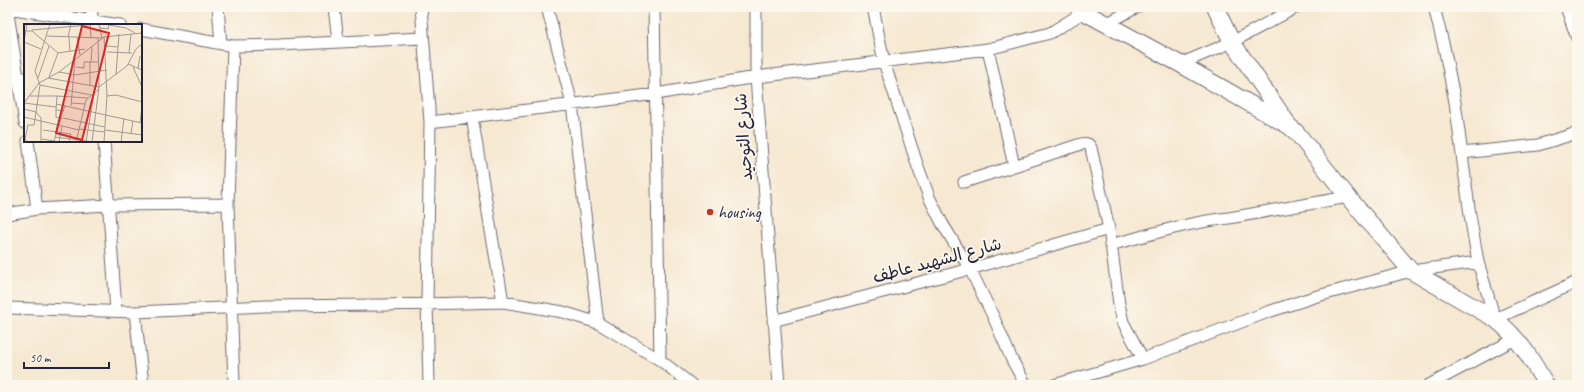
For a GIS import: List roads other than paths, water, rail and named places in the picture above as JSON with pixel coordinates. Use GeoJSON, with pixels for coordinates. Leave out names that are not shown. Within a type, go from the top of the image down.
{"type":"FeatureCollection","features":[{"type":"Feature","properties":{"kind":"main road"},"geometry":{"type":"LineString","coordinates":[[1215,7],[1232,42],[1289,126]]}},
{"type":"Feature","properties":{"kind":"main road"},"geometry":{"type":"LineString","coordinates":[[1081,10],[1289,126],[1297,133],[1348,197],[1412,271],[1495,319],[1517,338],[1529,354],[1546,385]]}},
{"type":"Feature","properties":{"kind":"street"},"geometry":{"type":"LineString","coordinates":[[91,7],[93,22]]}},
{"type":"Feature","properties":{"kind":"street"},"geometry":{"type":"LineString","coordinates":[[218,7],[221,44]]}},
{"type":"Feature","properties":{"kind":"street"},"geometry":{"type":"LineString","coordinates":[[334,7],[338,41]]}},
{"type":"Feature","properties":{"kind":"street"},"geometry":{"type":"LineString","coordinates":[[421,7],[430,122],[427,303],[429,385]]}},
{"type":"Feature","properties":{"kind":"street"},"geometry":{"type":"LineString","coordinates":[[547,7],[572,104],[598,323]]}},
{"type":"Feature","properties":{"kind":"street"},"geometry":{"type":"LineString","coordinates":[[654,7],[660,360]]}},
{"type":"Feature","properties":{"kind":"street","name":"شارع التوحيد"},"geometry":{"type":"LineString","coordinates":[[756,7],[756,77],[779,385]]}},
{"type":"Feature","properties":{"kind":"street"},"geometry":{"type":"LineString","coordinates":[[873,7],[884,62],[929,197],[942,223],[970,269],[1012,360],[1026,385]]}},
{"type":"Feature","properties":{"kind":"street"},"geometry":{"type":"LineString","coordinates":[[1106,24],[1137,7]]}},
{"type":"Feature","properties":{"kind":"street"},"geometry":{"type":"LineString","coordinates":[[1180,64],[1232,42],[1297,7]]}},
{"type":"Feature","properties":{"kind":"street"},"geometry":{"type":"LineString","coordinates":[[1434,7],[1455,102],[1470,215],[1478,262],[1495,319],[1577,282]]}},
{"type":"Feature","properties":{"kind":"street"},"geometry":{"type":"LineString","coordinates":[[1566,7],[1577,38]]}},
{"type":"Feature","properties":{"kind":"street"},"geometry":{"type":"LineString","coordinates":[[24,108],[22,78],[7,8],[111,24]]}},
{"type":"Feature","properties":{"kind":"street"},"geometry":{"type":"LineString","coordinates":[[430,122],[656,94],[756,77],[988,49],[1050,33],[1081,10]]}},
{"type":"Feature","properties":{"kind":"street"},"geometry":{"type":"LineString","coordinates":[[142,29],[233,46],[423,38]]}},
{"type":"Feature","properties":{"kind":"street"},"geometry":{"type":"LineString","coordinates":[[233,46],[228,204],[234,385]]}},
{"type":"Feature","properties":{"kind":"street"},"geometry":{"type":"LineString","coordinates":[[988,49],[1014,166]]}},
{"type":"Feature","properties":{"kind":"street"},"geometry":{"type":"LineString","coordinates":[[7,79],[22,78]]}},
{"type":"Feature","properties":{"kind":"street"},"geometry":{"type":"LineString","coordinates":[[472,116],[503,302]]}},
{"type":"Feature","properties":{"kind":"street"},"geometry":{"type":"LineString","coordinates":[[1462,154],[1538,145],[1577,133]]}},
{"type":"Feature","properties":{"kind":"street"},"geometry":{"type":"LineString","coordinates":[[28,142],[37,210]]}},
{"type":"Feature","properties":{"kind":"street"},"geometry":{"type":"LineString","coordinates":[[104,142],[116,311]]}},
{"type":"Feature","properties":{"kind":"street"},"geometry":{"type":"LineString","coordinates":[[964,182],[1081,144],[1090,145],[1109,229],[1110,245],[1123,322],[1143,359]]}},
{"type":"Feature","properties":{"kind":"street"},"geometry":{"type":"LineString","coordinates":[[1110,245],[1211,220],[1348,197]]}},
{"type":"Feature","properties":{"kind":"street"},"geometry":{"type":"LineString","coordinates":[[7,214],[37,210],[108,205],[228,204]]}},
{"type":"Feature","properties":{"kind":"street","name":"شارع الشهيد عاطف"},"geometry":{"type":"LineString","coordinates":[[773,320],[970,269],[1109,229]]}},
{"type":"Feature","properties":{"kind":"street"},"geometry":{"type":"LineString","coordinates":[[1054,385],[1143,359],[1274,310],[1314,298],[1412,271],[1478,262]]}},
{"type":"Feature","properties":{"kind":"street"},"geometry":{"type":"LineString","coordinates":[[7,308],[135,312],[231,307],[503,302],[563,312],[598,323],[660,360],[692,385]]}},
{"type":"Feature","properties":{"kind":"street"},"geometry":{"type":"LineString","coordinates":[[135,312],[143,385]]}},
{"type":"Feature","properties":{"kind":"street"},"geometry":{"type":"LineString","coordinates":[[1429,385],[1517,338]]}},
{"type":"Feature","properties":{"kind":"place","name":"housing"},"geometry":{"type":"Point","coordinates":[710,212]}}]}
